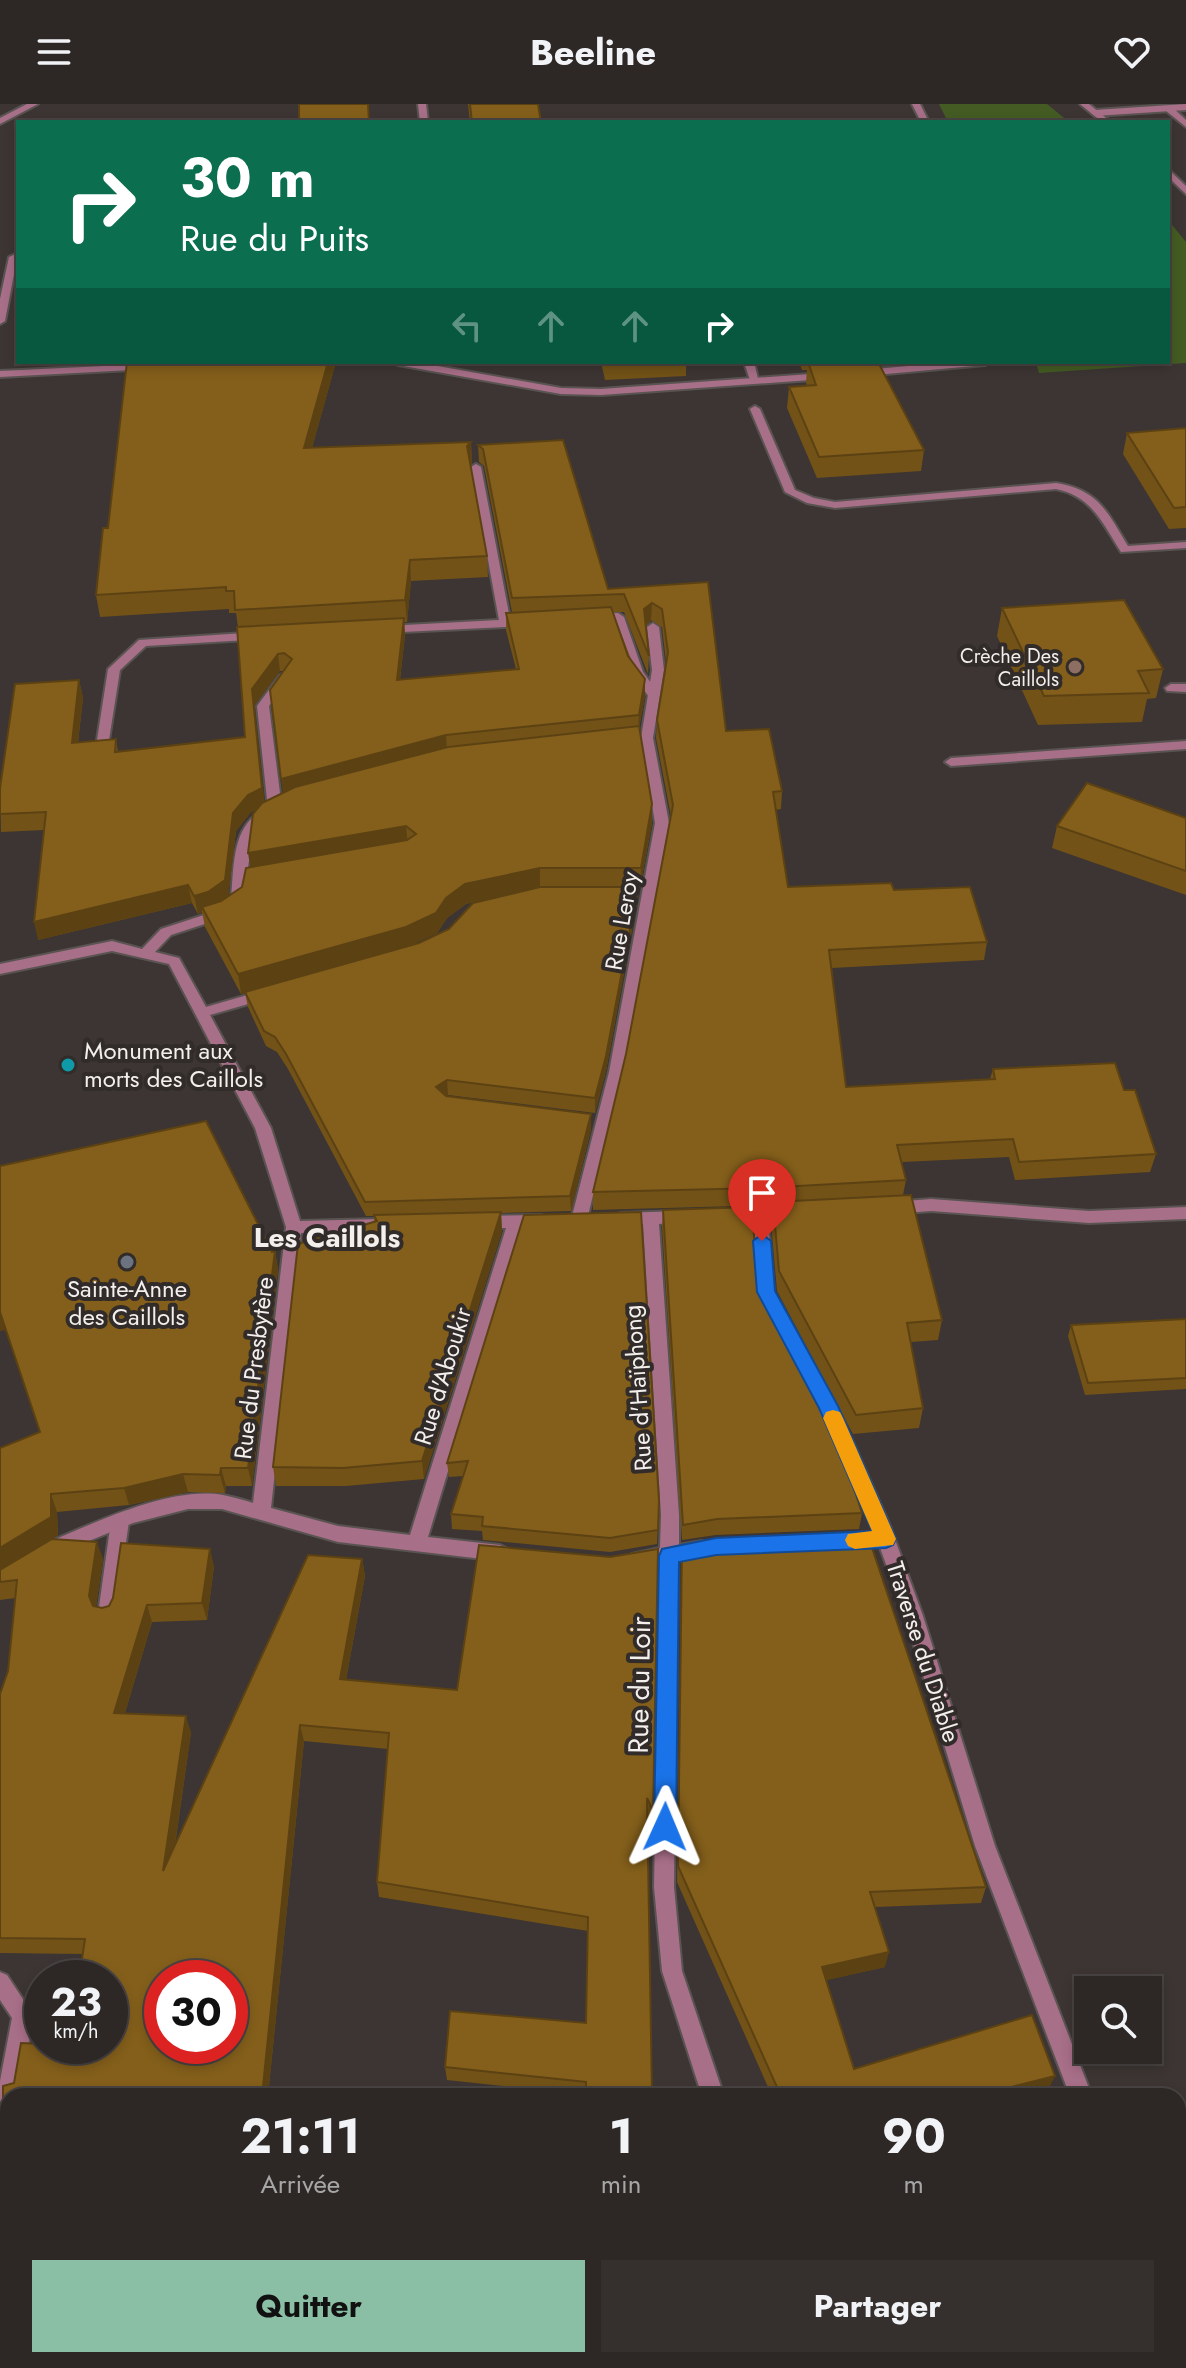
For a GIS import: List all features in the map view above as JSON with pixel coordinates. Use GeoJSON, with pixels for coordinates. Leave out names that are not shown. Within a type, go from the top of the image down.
{"type":"FeatureCollection","features":[{"type":"Feature","properties":{"kind":"street"},"geometry":{"type":"LineString","coordinates":[[0,121],[34,104]]}},
{"type":"Feature","properties":{"kind":"street"},"geometry":{"type":"LineString","coordinates":[[1084,104],[1104,120]]}},
{"type":"Feature","properties":{"kind":"street"},"geometry":{"type":"LineString","coordinates":[[1095,113],[1186,107]]}},
{"type":"Feature","properties":{"kind":"street"},"geometry":{"type":"LineString","coordinates":[[1168,108],[1186,124]]}},
{"type":"Feature","properties":{"kind":"street"},"geometry":{"type":"LineString","coordinates":[[1170,174],[1186,191]]}},
{"type":"Feature","properties":{"kind":"street"},"geometry":{"type":"LineString","coordinates":[[0,257],[16,256],[13,286],[0,321]]}},
{"type":"Feature","properties":{"kind":"street"},"geometry":{"type":"LineString","coordinates":[[409,364],[561,391],[601,392],[834,375]]}},
{"type":"Feature","properties":{"kind":"street"},"geometry":{"type":"LineString","coordinates":[[750,364],[755,381]]}},
{"type":"Feature","properties":{"kind":"street"},"geometry":{"type":"LineString","coordinates":[[849,374],[962,364]]}},
{"type":"Feature","properties":{"kind":"street"},"geometry":{"type":"LineString","coordinates":[[0,374],[164,366]]}},
{"type":"Feature","properties":{"kind":"street"},"geometry":{"type":"LineString","coordinates":[[755,409],[790,492],[811,501],[835,505],[1056,486],[1077,488],[1094,500],[1125,550],[1186,545]]}},
{"type":"Feature","properties":{"kind":"street"},"geometry":{"type":"LineString","coordinates":[[476,467],[505,623]]}},
{"type":"Feature","properties":{"kind":"street"},"geometry":{"type":"LineString","coordinates":[[575,619],[618,617],[637,672],[653,694]]}},
{"type":"Feature","properties":{"kind":"street"},"geometry":{"type":"LineString","coordinates":[[379,630],[547,621]]}},
{"type":"Feature","properties":{"kind":"street","name":"Rue Leroy"},"geometry":{"type":"LineString","coordinates":[[594,1219],[596,1121],[643,895],[662,823],[640,738],[658,670],[653,627]]}},
{"type":"Feature","properties":{"kind":"street"},"geometry":{"type":"LineString","coordinates":[[103,740],[114,669],[143,643],[269,636]]}},
{"type":"Feature","properties":{"kind":"street"},"geometry":{"type":"LineString","coordinates":[[275,809],[263,706],[285,677]]}},
{"type":"Feature","properties":{"kind":"street"},"geometry":{"type":"LineString","coordinates":[[1171,688],[1186,688]]}},
{"type":"Feature","properties":{"kind":"street"},"geometry":{"type":"LineString","coordinates":[[951,762],[1186,745]]}},
{"type":"Feature","properties":{"kind":"street"},"geometry":{"type":"LineString","coordinates":[[145,954],[166,932],[218,915],[238,901],[246,831],[258,817],[292,801]]}},
{"type":"Feature","properties":{"kind":"street"},"geometry":{"type":"LineString","coordinates":[[240,882],[255,880]]}},
{"type":"Feature","properties":{"kind":"street"},"geometry":{"type":"LineString","coordinates":[[0,969],[112,946],[174,961],[263,1128],[294,1227],[405,1224]]}},
{"type":"Feature","properties":{"kind":"street"},"geometry":{"type":"LineString","coordinates":[[201,1013],[277,991]]}},
{"type":"Feature","properties":{"kind":"street"},"geometry":{"type":"LineString","coordinates":[[869,1209],[931,1205],[1089,1217],[1186,1213]]}},
{"type":"Feature","properties":{"kind":"street"},"geometry":{"type":"LineString","coordinates":[[468,1222],[807,1212]]}},
{"type":"Feature","properties":{"kind":"street","name":"Traverse du Diable"},"geometry":{"type":"LineString","coordinates":[[760,1215],[766,1292],[828,1406],[878,1539],[914,1616],[985,1846],[1078,2088]]}},
{"type":"Feature","properties":{"kind":"street","name":"Rue d'Haïphong"},"geometry":{"type":"LineString","coordinates":[[651,1218],[670,1515],[669,1556]]}},
{"type":"Feature","properties":{"kind":"street","name":"Rue d'Aboukir"},"geometry":{"type":"LineString","coordinates":[[416,1545],[516,1221]]}},
{"type":"Feature","properties":{"kind":"street","name":"Rue du Presbytère"},"geometry":{"type":"LineString","coordinates":[[261,1514],[294,1227]]}},
{"type":"Feature","properties":{"kind":"street"},"geometry":{"type":"LineString","coordinates":[[39,1556],[120,1521],[188,1502],[222,1502],[338,1534],[521,1555]]}},
{"type":"Feature","properties":{"kind":"street"},"geometry":{"type":"LineString","coordinates":[[107,1614],[120,1521]]}},
{"type":"Feature","properties":{"kind":"street"},"geometry":{"type":"LineString","coordinates":[[625,1561],[716,1546]]}},
{"type":"Feature","properties":{"kind":"street","name":"Rue du Loir"},"geometry":{"type":"LineString","coordinates":[[669,1556],[664,1887],[672,1971],[710,2088]]}},
{"type":"Feature","properties":{"kind":"street"},"geometry":{"type":"LineString","coordinates":[[0,1982],[23,2016],[10,2088]]}},
{"type":"Feature","properties":{"kind":"green space"},"geometry":{"type":"Polygon","coordinates":[[[939,104],[1047,104],[1067,120],[947,120],[939,104]]]}},
{"type":"Feature","properties":{"kind":"green space"},"geometry":{"type":"Polygon","coordinates":[[[1170,222],[1186,242],[1186,363],[1039,373],[1037,364],[1170,364],[1170,222]]]}},
{"type":"Feature","properties":{"kind":"building"},"geometry":{"type":"Polygon","coordinates":[[[299,104],[368,104],[369,120],[299,120],[299,104]]]}},
{"type":"Feature","properties":{"kind":"building"},"geometry":{"type":"Polygon","coordinates":[[[470,104],[538,104],[541,120],[472,120],[470,104]]]}},
{"type":"Feature","properties":{"kind":"building"},"geometry":{"type":"Polygon","coordinates":[[[127,364],[327,364],[304,448],[471,442],[467,446],[487,556],[410,560],[405,600],[235,610],[234,591],[226,591],[226,587],[96,595],[103,528],[108,528],[127,364]]]}},
{"type":"Feature","properties":{"kind":"building"},"geometry":{"type":"Polygon","coordinates":[[[809,364],[879,364],[924,450],[819,457],[789,387],[816,385],[809,364]]]}},
{"type":"Feature","properties":{"kind":"building"},"geometry":{"type":"Polygon","coordinates":[[[1186,428],[1186,507],[1174,508],[1127,433],[1186,428]]]}},
{"type":"Feature","properties":{"kind":"building"},"geometry":{"type":"Polygon","coordinates":[[[563,440],[608,589],[708,582],[726,731],[769,729],[782,791],[773,792],[788,887],[891,883],[894,890],[970,887],[987,942],[829,950],[846,1087],[995,1079],[993,1069],[1115,1063],[1124,1090],[1135,1090],[1156,1154],[1019,1162],[1013,1139],[897,1145],[906,1180],[762,1188],[593,1192],[626,1054],[673,805],[657,720],[668,652],[662,609],[652,603],[644,609],[649,656],[624,594],[512,598],[483,449],[478,445],[563,440]]]}},
{"type":"Feature","properties":{"kind":"building","name":"Crèche Des Caillols"},"geometry":{"type":"Polygon","coordinates":[[[1124,600],[1163,669],[1138,671],[1149,693],[1044,696],[1002,608],[1124,600]]]}},
{"type":"Feature","properties":{"kind":"building"},"geometry":{"type":"Polygon","coordinates":[[[611,607],[628,656],[645,679],[639,715],[446,735],[281,779],[270,690],[292,659],[284,653],[278,654],[252,689],[262,788],[248,795],[233,813],[225,880],[208,892],[194,896],[188,885],[34,922],[46,812],[0,814],[0,788],[15,684],[79,680],[72,743],[116,739],[115,752],[245,737],[237,627],[404,618],[397,680],[519,669],[506,613],[611,607]]]}},
{"type":"Feature","properties":{"kind":"building"},"geometry":{"type":"Polygon","coordinates":[[[639,726],[652,804],[641,868],[540,868],[465,884],[446,898],[436,913],[406,927],[238,974],[202,907],[221,901],[242,887],[246,868],[407,840],[416,834],[406,826],[248,853],[253,814],[262,803],[295,787],[448,747],[639,726]]]}},
{"type":"Feature","properties":{"kind":"building"},"geometry":{"type":"Polygon","coordinates":[[[1087,783],[1186,818],[1186,871],[1057,826],[1087,783]]]}},
{"type":"Feature","properties":{"kind":"building"},"geometry":{"type":"Polygon","coordinates":[[[540,887],[638,887],[595,1098],[447,1080],[436,1087],[446,1096],[591,1114],[570,1196],[365,1202],[286,1054],[275,1037],[264,1031],[245,992],[419,943],[449,929],[473,903],[540,887]]]}},
{"type":"Feature","properties":{"kind":"building"},"geometry":{"type":"Polygon","coordinates":[[[206,1121],[272,1252],[275,1251],[248,1468],[221,1468],[220,1475],[183,1474],[124,1488],[51,1494],[51,1517],[0,1548],[0,1448],[40,1432],[0,1312],[0,1166],[206,1121]]]}},
{"type":"Feature","properties":{"kind":"building"},"geometry":{"type":"Polygon","coordinates":[[[911,1195],[942,1320],[907,1323],[923,1408],[856,1415],[779,1271],[773,1202],[911,1195]]]}},
{"type":"Feature","properties":{"kind":"building"},"geometry":{"type":"Polygon","coordinates":[[[752,1207],[757,1277],[832,1420],[862,1513],[717,1519],[683,1525],[663,1210],[752,1207]]]}},
{"type":"Feature","properties":{"kind":"building"},"geometry":{"type":"Polygon","coordinates":[[[501,1212],[422,1461],[343,1468],[273,1467],[298,1244],[377,1221],[374,1215],[501,1212]]]}},
{"type":"Feature","properties":{"kind":"building"},"geometry":{"type":"Polygon","coordinates":[[[641,1212],[659,1501],[658,1530],[610,1538],[482,1526],[483,1517],[451,1514],[468,1461],[447,1463],[524,1215],[641,1212]]]}},
{"type":"Feature","properties":{"kind":"building"},"geometry":{"type":"Polygon","coordinates":[[[1186,1319],[1186,1378],[1088,1383],[1071,1325],[1186,1319]]]}},
{"type":"Feature","properties":{"kind":"building"},"geometry":{"type":"Polygon","coordinates":[[[867,1533],[986,1887],[870,1892],[889,1952],[822,1967],[854,2069],[1032,2015],[1055,2076],[1008,2088],[777,2088],[678,1866],[682,1545],[718,1539],[867,1533]]]}},
{"type":"Feature","properties":{"kind":"building"},"geometry":{"type":"Polygon","coordinates":[[[52,1539],[97,1542],[89,1596],[93,1606],[102,1608],[109,1606],[113,1598],[121,1543],[210,1549],[202,1603],[147,1605],[114,1713],[186,1716],[163,1871],[308,1555],[362,1559],[340,1679],[457,1690],[479,1545],[610,1557],[658,1549],[653,1811],[647,1798],[652,2088],[586,2088],[586,2082],[445,2067],[450,2011],[586,2023],[588,1917],[377,1882],[389,1733],[300,1725],[263,2088],[3,2088],[14,2083],[21,2043],[24,2043],[24,2064],[128,2064],[128,1960],[82,1960],[85,1939],[0,1938],[0,1694],[8,1671],[17,1580],[0,1582],[0,1570],[52,1539]]]}},
{"type":"Feature","properties":{"kind":"slow traffic"},"geometry":{"type":"LineString","coordinates":[[833,1418],[886,1539],[855,1540]]}},
{"type":"Feature","properties":{"kind":"place","name":"Crèche Des Caillols"},"geometry":{"type":"Point","coordinates":[1075,667]}},
{"type":"Feature","properties":{"kind":"place","name":"Monument aux morts des Caillols"},"geometry":{"type":"Point","coordinates":[68,1065]}},
{"type":"Feature","properties":{"kind":"place","name":"Sainte-Anne des Caillols"},"geometry":{"type":"Point","coordinates":[127,1262]}},
{"type":"Feature","properties":{"kind":"district","name":"Les Caillols"},"geometry":{"type":"Point","coordinates":[327,1237]}},
{"type":"Feature","properties":{"kind":"route"},"geometry":{"type":"LineString","coordinates":[[665,1827],[669,1556],[716,1546],[886,1539],[828,1406],[766,1292],[762,1241]]}}]}
